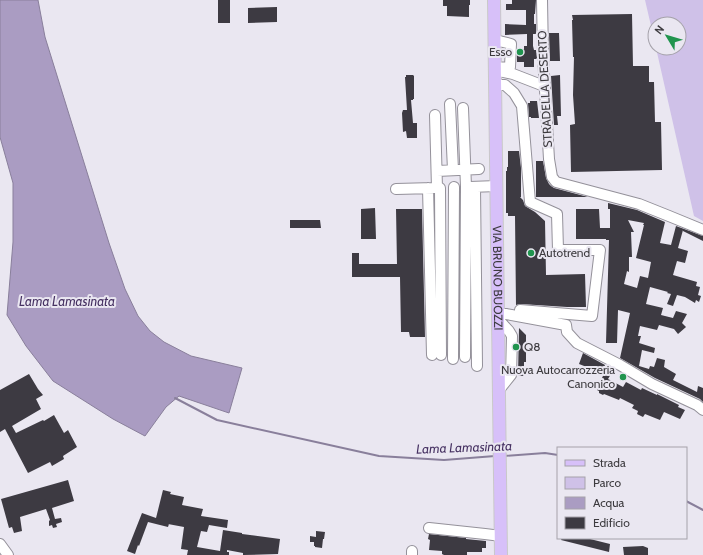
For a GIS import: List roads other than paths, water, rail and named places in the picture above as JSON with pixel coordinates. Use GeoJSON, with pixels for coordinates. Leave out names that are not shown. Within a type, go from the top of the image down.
{"type":"FeatureCollection","features":[{"type":"Feature","properties":{"kind":"main road","name":"VIA BRUNO BUOZZI"},"geometry":{"type":"LineString","coordinates":[[494,0],[501,555]]}},
{"type":"Feature","properties":{"kind":"street","name":"STRADELLA DESERTO"},"geometry":{"type":"LineString","coordinates":[[542,0],[544,86],[548,153],[552,177],[556,182],[639,204],[703,230]]}},
{"type":"Feature","properties":{"kind":"street"},"geometry":{"type":"LineString","coordinates":[[495,70],[513,74],[544,86]]}},
{"type":"Feature","properties":{"kind":"street"},"geometry":{"type":"LineString","coordinates":[[495,85],[505,84],[514,92],[522,106],[530,202],[557,214],[558,250],[600,250],[592,316],[520,310]]}},
{"type":"Feature","properties":{"kind":"street"},"geometry":{"type":"LineString","coordinates":[[450,104],[453,170]]}},
{"type":"Feature","properties":{"kind":"street"},"geometry":{"type":"LineString","coordinates":[[463,108],[465,170],[471,187],[477,366]]}},
{"type":"Feature","properties":{"kind":"street"},"geometry":{"type":"LineString","coordinates":[[435,115],[437,171],[435,188],[436,355]]}},
{"type":"Feature","properties":{"kind":"street"},"geometry":{"type":"LineString","coordinates":[[437,171],[479,169]]}},
{"type":"Feature","properties":{"kind":"street"},"geometry":{"type":"LineString","coordinates":[[396,189],[496,186]]}},
{"type":"Feature","properties":{"kind":"street"},"geometry":{"type":"LineString","coordinates":[[465,357],[471,187]]}},
{"type":"Feature","properties":{"kind":"street"},"geometry":{"type":"LineString","coordinates":[[453,359],[454,188]]}},
{"type":"Feature","properties":{"kind":"street"},"geometry":{"type":"LineString","coordinates":[[498,316],[506,314],[566,325],[567,332],[577,344],[620,365],[652,384],[697,405],[703,410]]}},
{"type":"Feature","properties":{"kind":"street"},"geometry":{"type":"LineString","coordinates":[[429,528],[501,535]]}},
{"type":"Feature","properties":{"kind":"street"},"geometry":{"type":"LineString","coordinates":[[0,544],[8,555]]}},
{"type":"Feature","properties":{"kind":"water","name":"Lama Lamasinata"},"geometry":{"type":"Polygon","coordinates":[[[0,0],[38,0],[45,37],[109,243],[125,289],[138,316],[150,331],[164,342],[191,356],[242,368],[229,413],[179,396],[166,407],[145,436],[113,419],[53,381],[26,346],[7,315],[13,242],[13,183],[0,137],[0,0]]]}},
{"type":"Feature","properties":{"kind":"waterway","name":"Lama Lamasinata"},"geometry":{"type":"LineString","coordinates":[[175,398],[217,420],[379,456],[444,460],[495,456]]}},
{"type":"Feature","properties":{"kind":"waterway","name":"Lama Lamasinata"},"geometry":{"type":"LineString","coordinates":[[503,456],[545,453],[557,455]]}},
{"type":"Feature","properties":{"kind":"waterway","name":"Lama Lamasinata"},"geometry":{"type":"LineString","coordinates":[[687,502],[703,510]]}},
{"type":"Feature","properties":{"kind":"place","name":"Esso"},"geometry":{"type":"Point","coordinates":[520,52]}},
{"type":"Feature","properties":{"kind":"place","name":"Autotrend"},"geometry":{"type":"Point","coordinates":[531,253]}},
{"type":"Feature","properties":{"kind":"place","name":"Q8"},"geometry":{"type":"Point","coordinates":[516,347]}},
{"type":"Feature","properties":{"kind":"place","name":"Nuova Autocarrozzeria Canonico"},"geometry":{"type":"Point","coordinates":[623,377]}}]}
